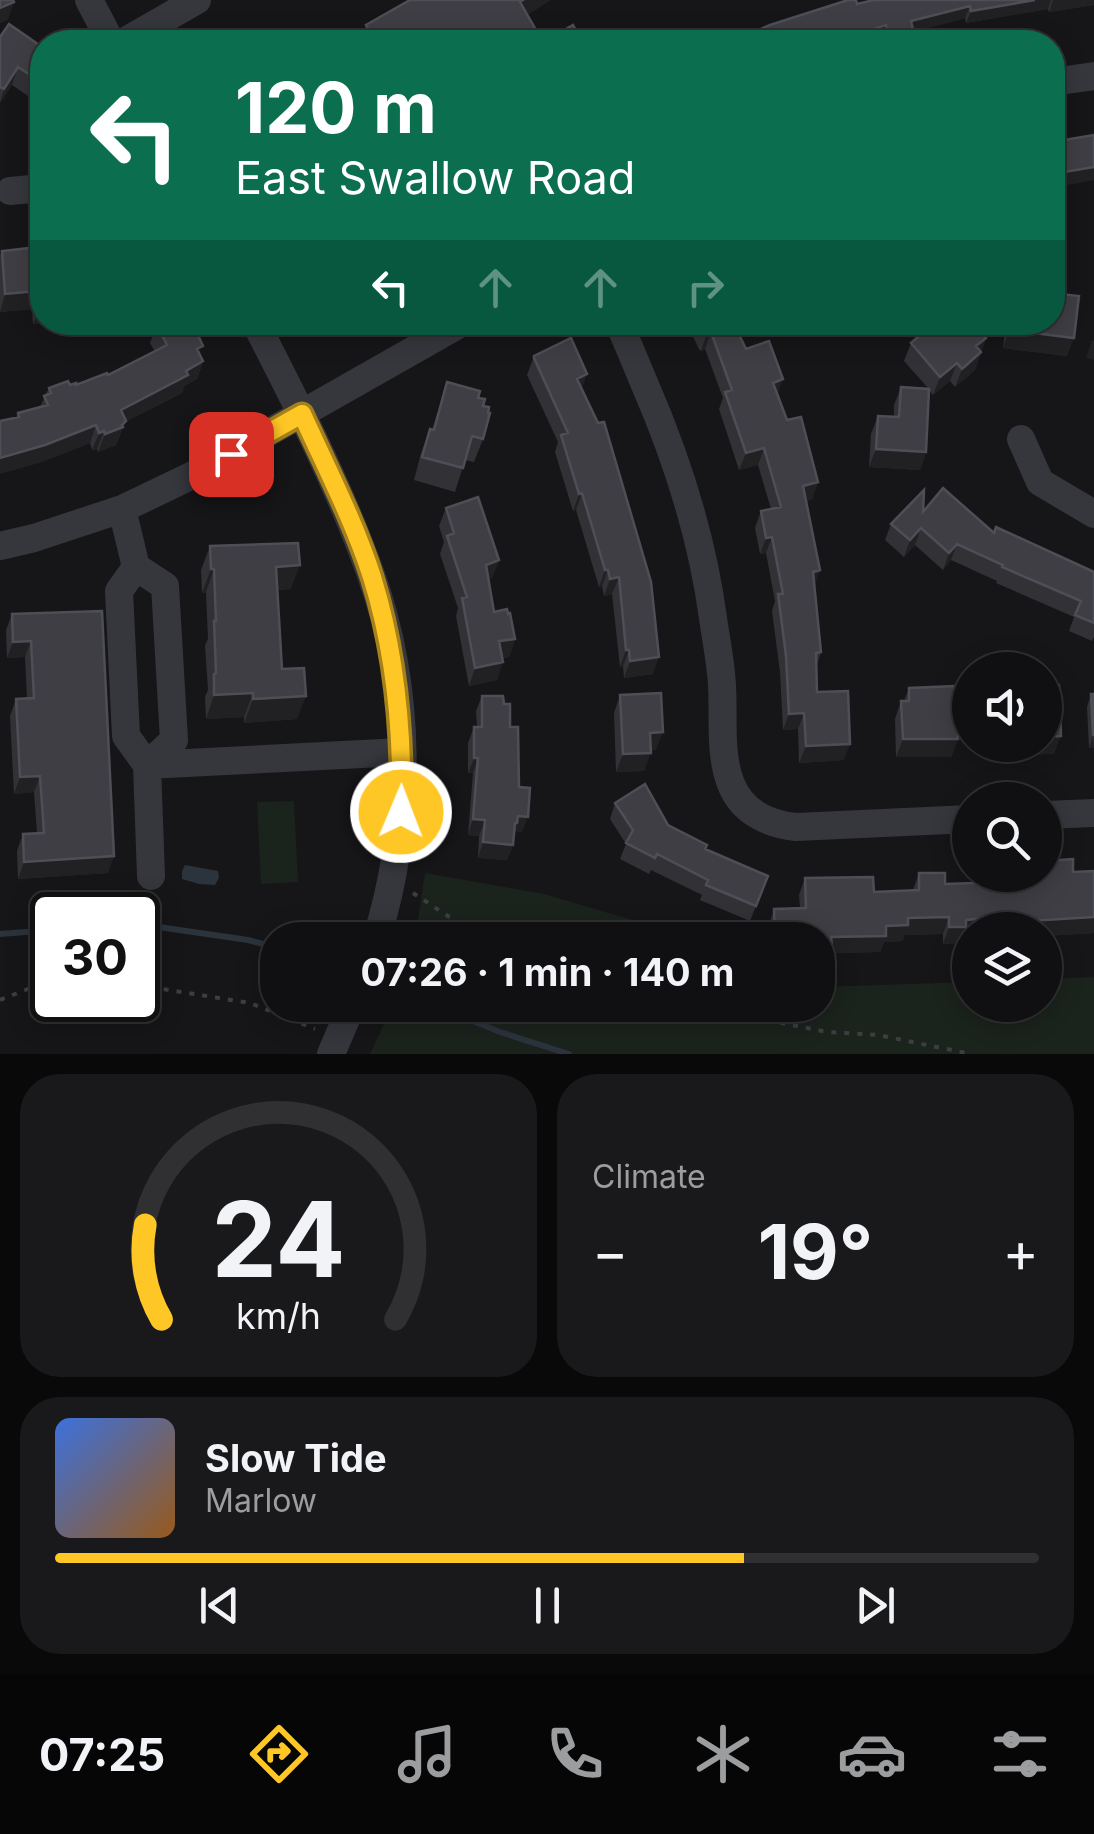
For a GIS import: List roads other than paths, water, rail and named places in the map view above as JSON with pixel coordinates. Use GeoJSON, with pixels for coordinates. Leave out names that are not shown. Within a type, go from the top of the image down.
{"type":"FeatureCollection","features":[{"type":"Feature","properties":{"kind":"street"},"geometry":{"type":"LineString","coordinates":[[89,0],[105,30]]}},
{"type":"Feature","properties":{"kind":"street"},"geometry":{"type":"LineString","coordinates":[[145,30],[197,0]]}},
{"type":"Feature","properties":{"kind":"street"},"geometry":{"type":"LineString","coordinates":[[1065,80],[1094,76]]}},
{"type":"Feature","properties":{"kind":"street"},"geometry":{"type":"LineString","coordinates":[[10,191],[30,189]]}},
{"type":"Feature","properties":{"kind":"street"},"geometry":{"type":"LineString","coordinates":[[262,335],[348,516],[371,574],[390,650],[402,752],[401,812],[380,922]]}},
{"type":"Feature","properties":{"kind":"street"},"geometry":{"type":"LineString","coordinates":[[0,546],[122,509],[199,472],[441,335]]}},
{"type":"Feature","properties":{"kind":"street"},"geometry":{"type":"LineString","coordinates":[[623,335],[677,462],[697,532],[722,679],[726,769],[732,788],[758,817],[776,825],[952,820]]}},
{"type":"Feature","properties":{"kind":"street"},"geometry":{"type":"LineString","coordinates":[[1021,440],[1040,482],[1094,514]]}},
{"type":"Feature","properties":{"kind":"street"},"geometry":{"type":"LineString","coordinates":[[122,509],[136,567],[165,586],[174,740],[147,765]]}},
{"type":"Feature","properties":{"kind":"street"},"geometry":{"type":"LineString","coordinates":[[136,567],[118,591],[126,736],[147,765],[152,876]]}},
{"type":"Feature","properties":{"kind":"street"},"geometry":{"type":"LineString","coordinates":[[147,765],[402,752]]}},
{"type":"Feature","properties":{"kind":"street"},"geometry":{"type":"LineString","coordinates":[[1062,814],[1094,813]]}},
{"type":"Feature","properties":{"kind":"street"},"geometry":{"type":"LineString","coordinates":[[334,1046],[345,1022]]}},
{"type":"Feature","properties":{"kind":"waterway"},"geometry":{"type":"LineString","coordinates":[[160,927],[260,943]]}},
{"type":"Feature","properties":{"kind":"waterway"},"geometry":{"type":"LineString","coordinates":[[0,934],[30,932]]}},
{"type":"Feature","properties":{"kind":"waterway"},"geometry":{"type":"LineString","coordinates":[[476,1022],[569,1054]]}}]}
